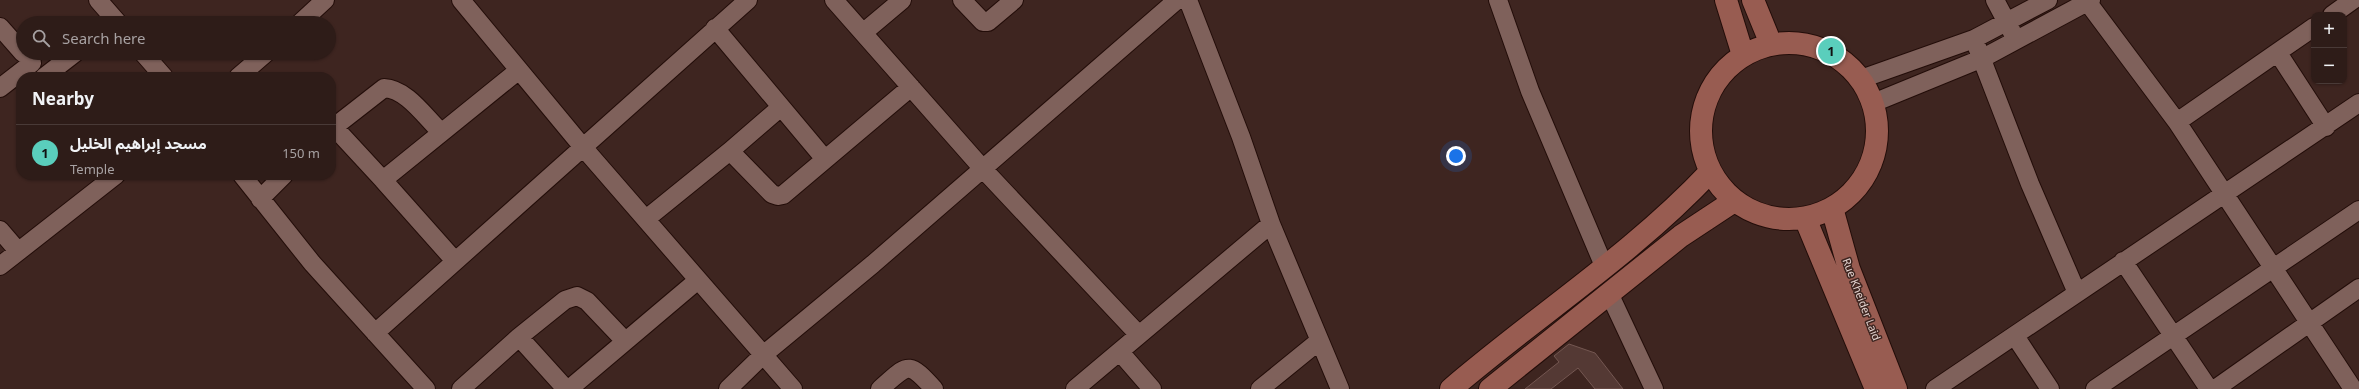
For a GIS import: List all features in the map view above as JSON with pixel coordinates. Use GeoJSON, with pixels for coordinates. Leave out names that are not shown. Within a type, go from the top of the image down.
{"type":"FeatureCollection","features":[{"type":"Feature","properties":{"kind":"street"},"geometry":{"type":"LineString","coordinates":[[98,0],[111,16]]}},
{"type":"Feature","properties":{"kind":"street"},"geometry":{"type":"LineString","coordinates":[[308,16],[326,0]]}},
{"type":"Feature","properties":{"kind":"street"},"geometry":{"type":"LineString","coordinates":[[461,0],[582,146],[793,389]]}},
{"type":"Feature","properties":{"kind":"street"},"geometry":{"type":"LineString","coordinates":[[375,333],[582,146],[748,0]]}},
{"type":"Feature","properties":{"kind":"street"},"geometry":{"type":"LineString","coordinates":[[834,0],[864,32],[983,169],[1139,335]]}},
{"type":"Feature","properties":{"kind":"street"},"geometry":{"type":"LineString","coordinates":[[864,32],[902,0]]}},
{"type":"Feature","properties":{"kind":"street"},"geometry":{"type":"LineString","coordinates":[[962,0],[983,22],[988,22],[1014,0]]}},
{"type":"Feature","properties":{"kind":"street"},"geometry":{"type":"LineString","coordinates":[[728,389],[763,355],[873,264],[1177,0]]}},
{"type":"Feature","properties":{"kind":"street"},"geometry":{"type":"LineString","coordinates":[[1188,0],[1271,224],[1340,389]]}},
{"type":"Feature","properties":{"kind":"street"},"geometry":{"type":"LineString","coordinates":[[1498,0],[1530,91],[1604,266]]}},
{"type":"Feature","properties":{"kind":"street"},"geometry":{"type":"LineString","coordinates":[[1726,0],[1743,55]]}},
{"type":"Feature","properties":{"kind":"street"},"geometry":{"type":"LineString","coordinates":[[1753,0],[1771,44]]}},
{"type":"Feature","properties":{"kind":"street"},"geometry":{"type":"LineString","coordinates":[[1995,0],[2016,40]]}},
{"type":"Feature","properties":{"kind":"street"},"geometry":{"type":"LineString","coordinates":[[1861,79],[1974,39],[2007,23],[2048,0]]}},
{"type":"Feature","properties":{"kind":"street"},"geometry":{"type":"LineString","coordinates":[[2336,12],[2353,0]]}},
{"type":"Feature","properties":{"kind":"street"},"geometry":{"type":"LineString","coordinates":[[1873,103],[1983,58],[2088,1],[2177,122],[2353,389]]}},
{"type":"Feature","properties":{"kind":"street"},"geometry":{"type":"LineString","coordinates":[[0,27],[16,45]]}},
{"type":"Feature","properties":{"kind":"street"},"geometry":{"type":"LineString","coordinates":[[715,28],[824,158]]}},
{"type":"Feature","properties":{"kind":"street"},"geometry":{"type":"LineString","coordinates":[[2177,122],[2311,29]]}},
{"type":"Feature","properties":{"kind":"street"},"geometry":{"type":"LineString","coordinates":[[1974,39],[1983,58],[2030,184],[2077,293]]}},
{"type":"Feature","properties":{"kind":"street"},"geometry":{"type":"LineString","coordinates":[[1796,42],[1821,48],[1844,61],[1861,79],[1873,103],[1877,133],[1871,162],[1855,188],[1832,208],[1805,218],[1780,219],[1756,213],[1734,201],[1710,172],[1702,147],[1701,120],[1706,101],[1722,72],[1743,55],[1771,44],[1796,42]]}},
{"type":"Feature","properties":{"kind":"street"},"geometry":{"type":"LineString","coordinates":[[2278,53],[2326,126]]}},
{"type":"Feature","properties":{"kind":"street"},"geometry":{"type":"LineString","coordinates":[[0,88],[23,60]]}},
{"type":"Feature","properties":{"kind":"street"},"geometry":{"type":"LineString","coordinates":[[29,60],[40,72]]}},
{"type":"Feature","properties":{"kind":"street"},"geometry":{"type":"LineString","coordinates":[[50,72],[66,60]]}},
{"type":"Feature","properties":{"kind":"street"},"geometry":{"type":"LineString","coordinates":[[150,60],[160,72]]}},
{"type":"Feature","properties":{"kind":"street"},"geometry":{"type":"LineString","coordinates":[[244,72],[258,60]]}},
{"type":"Feature","properties":{"kind":"street"},"geometry":{"type":"LineString","coordinates":[[383,180],[519,70]]}},
{"type":"Feature","properties":{"kind":"street"},"geometry":{"type":"LineString","coordinates":[[730,151],[772,194],[778,196],[911,87]]}},
{"type":"Feature","properties":{"kind":"street"},"geometry":{"type":"LineString","coordinates":[[336,126],[384,88],[394,89],[402,93],[441,132]]}},
{"type":"Feature","properties":{"kind":"street"},"geometry":{"type":"LineString","coordinates":[[1934,389],[2015,336],[2123,261],[2359,103]]}},
{"type":"Feature","properties":{"kind":"street"},"geometry":{"type":"LineString","coordinates":[[646,219],[730,151],[781,106]]}},
{"type":"Feature","properties":{"kind":"street"},"geometry":{"type":"LineString","coordinates":[[336,131],[383,180],[455,261]]}},
{"type":"Feature","properties":{"kind":"street"},"geometry":{"type":"LineString","coordinates":[[1450,389],[1495,351],[1656,226],[1710,172]]}},
{"type":"Feature","properties":{"kind":"street"},"geometry":{"type":"LineString","coordinates":[[0,266],[110,180]]}},
{"type":"Feature","properties":{"kind":"street"},"geometry":{"type":"LineString","coordinates":[[246,180],[312,263],[426,389]]}},
{"type":"Feature","properties":{"kind":"street"},"geometry":{"type":"LineString","coordinates":[[260,198],[279,180]]}},
{"type":"Feature","properties":{"kind":"street"},"geometry":{"type":"LineString","coordinates":[[1490,389],[1609,292],[1681,236],[1734,201]]}},
{"type":"Feature","properties":{"kind":"street","name":"Rue Kheider Laid"},"geometry":{"type":"LineString","coordinates":[[1832,208],[1849,269],[1896,389]]}},
{"type":"Feature","properties":{"kind":"street"},"geometry":{"type":"LineString","coordinates":[[2095,389],[2359,210]]}},
{"type":"Feature","properties":{"kind":"street","name":"Rue Kheider Laid"},"geometry":{"type":"LineString","coordinates":[[1805,218],[1876,389]]}},
{"type":"Feature","properties":{"kind":"street"},"geometry":{"type":"LineString","coordinates":[[1075,389],[1271,224]]}},
{"type":"Feature","properties":{"kind":"street"},"geometry":{"type":"LineString","coordinates":[[0,230],[18,251]]}},
{"type":"Feature","properties":{"kind":"street"},"geometry":{"type":"LineString","coordinates":[[2123,261],[2208,389]]}},
{"type":"Feature","properties":{"kind":"street"},"geometry":{"type":"LineString","coordinates":[[519,337],[568,389],[698,280]]}},
{"type":"Feature","properties":{"kind":"street"},"geometry":{"type":"LineString","coordinates":[[2215,389],[2359,288]]}},
{"type":"Feature","properties":{"kind":"street"},"geometry":{"type":"LineString","coordinates":[[1609,292],[1654,389]]}},
{"type":"Feature","properties":{"kind":"street"},"geometry":{"type":"LineString","coordinates":[[461,389],[519,337],[565,300],[577,296],[587,301],[625,341]]}},
{"type":"Feature","properties":{"kind":"street"},"geometry":{"type":"LineString","coordinates":[[2015,336],[2050,389]]}},
{"type":"Feature","properties":{"kind":"street"},"geometry":{"type":"LineString","coordinates":[[1260,389],[1319,341]]}},
{"type":"Feature","properties":{"kind":"street"},"geometry":{"type":"LineString","coordinates":[[1120,352],[1152,389]]}},
{"type":"Feature","properties":{"kind":"street"},"geometry":{"type":"LineString","coordinates":[[880,389],[904,369],[909,367],[916,369],[934,389]]}},
{"type":"Feature","properties":{"kind":"building"},"geometry":{"type":"Polygon","coordinates":[[[1569,344],[1595,353],[1623,389],[1595,389],[1578,368],[1551,389],[1525,389],[1559,362],[1554,356],[1569,344]]]}},
{"type":"Feature","properties":{"kind":"place","name":"مسجد إبراهيم الخليل"},"geometry":{"type":"Point","coordinates":[1831,51]}}]}
